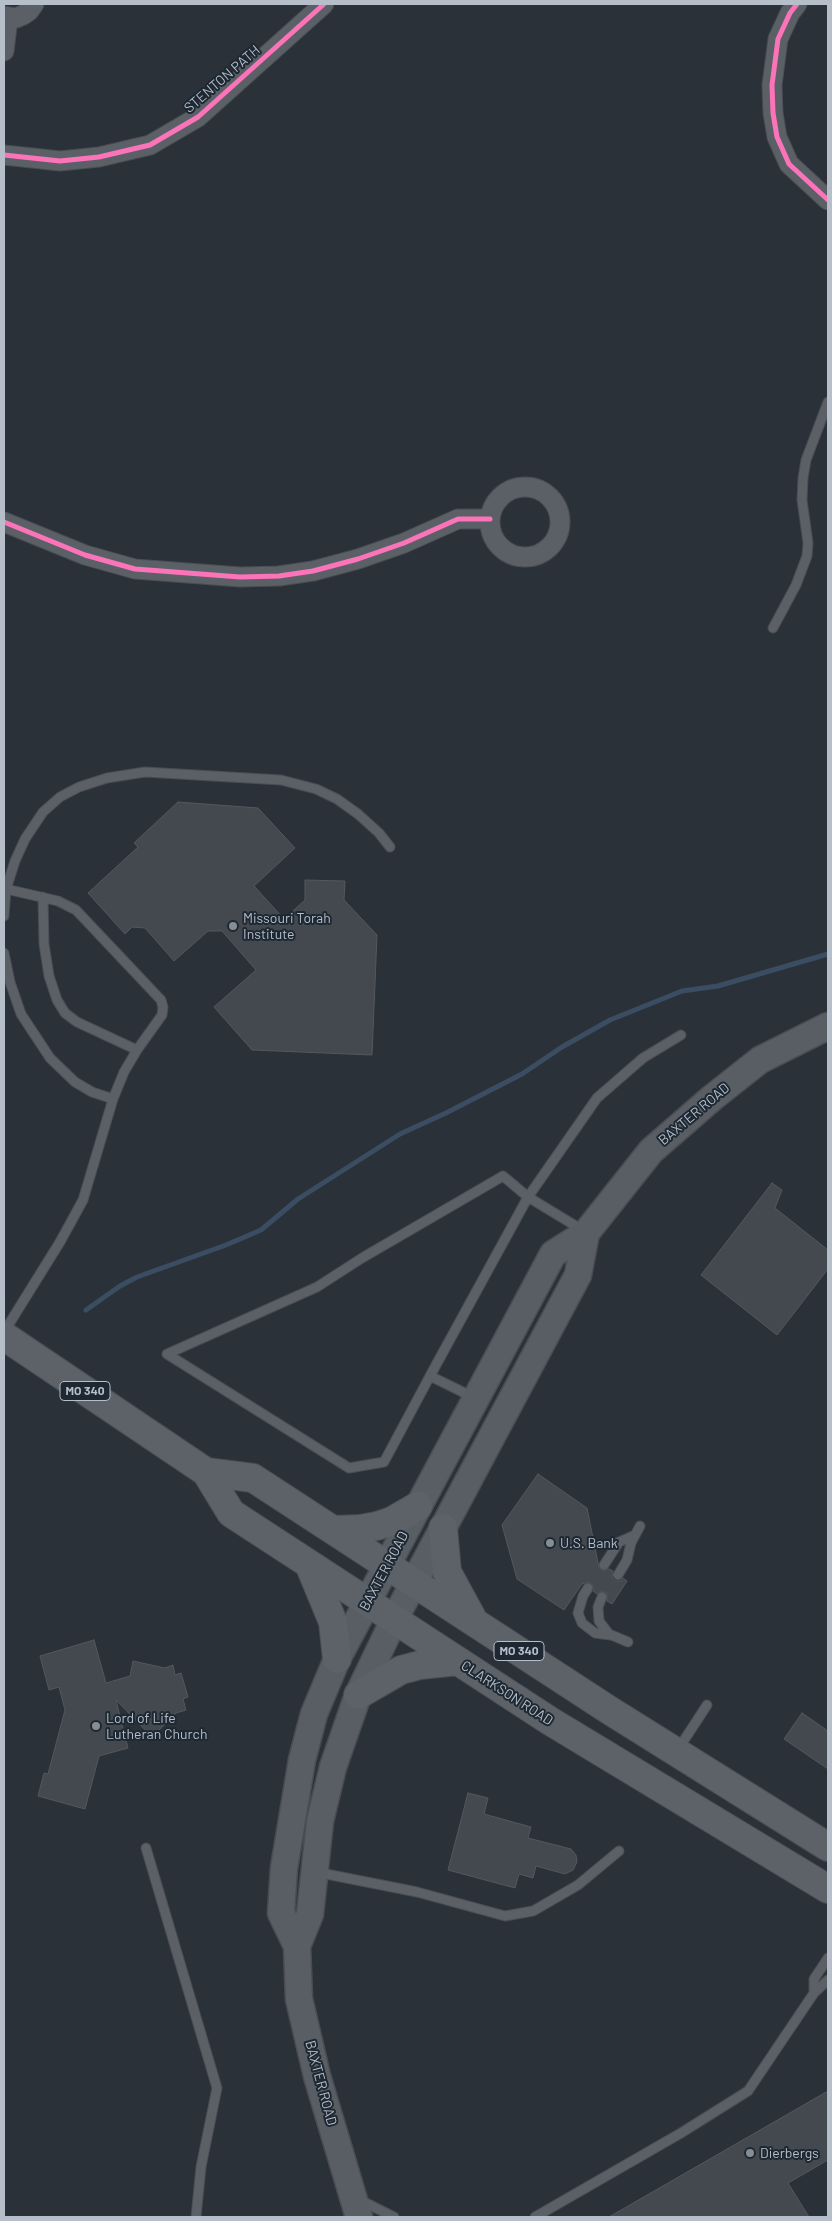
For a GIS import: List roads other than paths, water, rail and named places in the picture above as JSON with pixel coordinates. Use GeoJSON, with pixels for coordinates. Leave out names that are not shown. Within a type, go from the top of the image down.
{"type":"FeatureCollection","features":[{"type":"Feature","properties":{"kind":"main road","name":"BAXTER ROAD"},"geometry":{"type":"LineString","coordinates":[[297,1946],[281,1913],[284,1868],[302,1760],[314,1714],[337,1659],[553,1254],[586,1232],[652,1150],[712,1098],[760,1060],[828,1026]]}},
{"type":"Feature","properties":{"kind":"main road","name":"BAXTER ROAD"},"geometry":{"type":"LineString","coordinates":[[353,2208],[298,1999],[297,1946],[310,1914],[313,1872],[320,1821],[333,1767],[358,1695],[394,1620],[578,1275],[586,1232]]}},
{"type":"Feature","properties":{"kind":"main road","name":"CLARKSON ROAD"},"geometry":{"type":"LineString","coordinates":[[4,1334],[206,1472],[231,1513],[606,1756],[828,1889]]}},
{"type":"Feature","properties":{"kind":"main road","name":"CLARKSON ROAD"},"geometry":{"type":"LineString","coordinates":[[206,1472],[253,1478],[676,1753],[828,1847]]}},
{"type":"Feature","properties":{"kind":"main road"},"geometry":{"type":"LineString","coordinates":[[334,1530],[377,1526],[392,1521],[418,1506]]}},
{"type":"Feature","properties":{"kind":"main road"},"geometry":{"type":"LineString","coordinates":[[443,1528],[448,1572],[474,1621]]}},
{"type":"Feature","properties":{"kind":"main road"},"geometry":{"type":"LineString","coordinates":[[309,1564],[333,1622],[337,1659]]}},
{"type":"Feature","properties":{"kind":"main road"},"geometry":{"type":"LineString","coordinates":[[358,1695],[400,1670],[420,1665],[458,1661]]}},
{"type":"Feature","properties":{"kind":"street"},"geometry":{"type":"LineString","coordinates":[[4,50],[6,17],[23,15],[34,4]]}},
{"type":"Feature","properties":{"kind":"street","name":"STENTON PATH"},"geometry":{"type":"LineString","coordinates":[[4,155],[60,161],[99,156],[150,145],[198,117],[324,4]]}},
{"type":"Feature","properties":{"kind":"street"},"geometry":{"type":"LineString","coordinates":[[797,4],[790,13],[778,39],[772,85],[773,113],[777,137],[789,164],[828,200]]}},
{"type":"Feature","properties":{"kind":"street"},"geometry":{"type":"LineString","coordinates":[[4,522],[85,555],[135,569],[199,575],[279,576],[313,571],[358,559],[404,543],[458,519],[490,519]]}},
{"type":"Feature","properties":{"kind":"lane"},"geometry":{"type":"LineString","coordinates":[[773,628],[796,585],[807,556],[808,544],[802,500],[802,478],[806,460],[828,402]]}},
{"type":"Feature","properties":{"kind":"lane"},"geometry":{"type":"LineString","coordinates":[[4,916],[6,889],[15,861],[25,839],[43,812],[60,797],[79,787],[107,778],[145,772],[281,780],[316,790],[337,799],[358,814],[379,833],[390,847]]}},
{"type":"Feature","properties":{"kind":"lane"},"geometry":{"type":"LineString","coordinates":[[4,1334],[60,1242],[83,1200],[124,1072],[136,1050],[162,1014],[161,1000],[76,910],[58,901],[6,889]]}},
{"type":"Feature","properties":{"kind":"lane"},"geometry":{"type":"LineString","coordinates":[[43,898],[44,944],[49,976],[56,1000],[65,1012],[77,1022],[136,1050]]}},
{"type":"Feature","properties":{"kind":"lane"},"geometry":{"type":"LineString","coordinates":[[4,953],[10,982],[21,1014],[50,1058],[75,1082],[92,1092],[114,1100]]}},
{"type":"Feature","properties":{"kind":"lane"},"geometry":{"type":"LineString","coordinates":[[586,1232],[528,1197],[503,1176],[362,1258],[317,1287],[166,1354],[349,1468],[384,1462],[528,1197],[597,1098],[643,1058],[681,1035]]}},
{"type":"Feature","properties":{"kind":"lane"},"geometry":{"type":"LineString","coordinates":[[430,1376],[476,1398]]}},
{"type":"Feature","properties":{"kind":"lane"},"geometry":{"type":"LineString","coordinates":[[618,1575],[627,1560],[631,1543],[640,1526]]}},
{"type":"Feature","properties":{"kind":"lane"},"geometry":{"type":"LineString","coordinates":[[604,1565],[618,1542],[635,1535]]}},
{"type":"Feature","properties":{"kind":"lane"},"geometry":{"type":"LineString","coordinates":[[588,1588],[583,1596],[578,1613],[582,1623],[595,1633],[610,1635],[628,1642]]}},
{"type":"Feature","properties":{"kind":"lane"},"geometry":{"type":"LineString","coordinates":[[602,1597],[598,1607],[599,1621],[610,1635]]}},
{"type":"Feature","properties":{"kind":"lane"},"geometry":{"type":"LineString","coordinates":[[676,1753],[707,1705]]}},
{"type":"Feature","properties":{"kind":"lane"},"geometry":{"type":"LineString","coordinates":[[146,1848],[216,2088],[201,2167],[196,2217]]}},
{"type":"Feature","properties":{"kind":"lane"},"geometry":{"type":"LineString","coordinates":[[313,1872],[417,1892],[505,1916],[533,1910],[547,1903],[578,1885],[619,1852]]}},
{"type":"Feature","properties":{"kind":"lane"},"geometry":{"type":"LineString","coordinates":[[814,1993],[814,1979],[828,1958]]}},
{"type":"Feature","properties":{"kind":"lane"},"geometry":{"type":"LineString","coordinates":[[535,2217],[748,2092],[814,1993],[828,1980]]}},
{"type":"Feature","properties":{"kind":"lane"},"geometry":{"type":"LineString","coordinates":[[353,2208],[394,2217]]}},
{"type":"Feature","properties":{"kind":"waterway"},"geometry":{"type":"LineString","coordinates":[[86,1310],[120,1286],[137,1277],[226,1245],[261,1230],[298,1199],[400,1134],[522,1074],[562,1047],[610,1020],[682,991],[718,986],[828,954]]}},
{"type":"Feature","properties":{"kind":"place","name":"Missouri Torah Institute"},"geometry":{"type":"Point","coordinates":[233,926]}},
{"type":"Feature","properties":{"kind":"place","name":"U.S. Bank"},"geometry":{"type":"Point","coordinates":[550,1543]}},
{"type":"Feature","properties":{"kind":"place","name":"Lord of Life Lutheran Church"},"geometry":{"type":"Point","coordinates":[96,1726]}},
{"type":"Feature","properties":{"kind":"place","name":"Dierbergs"},"geometry":{"type":"Point","coordinates":[750,2153]}}]}
